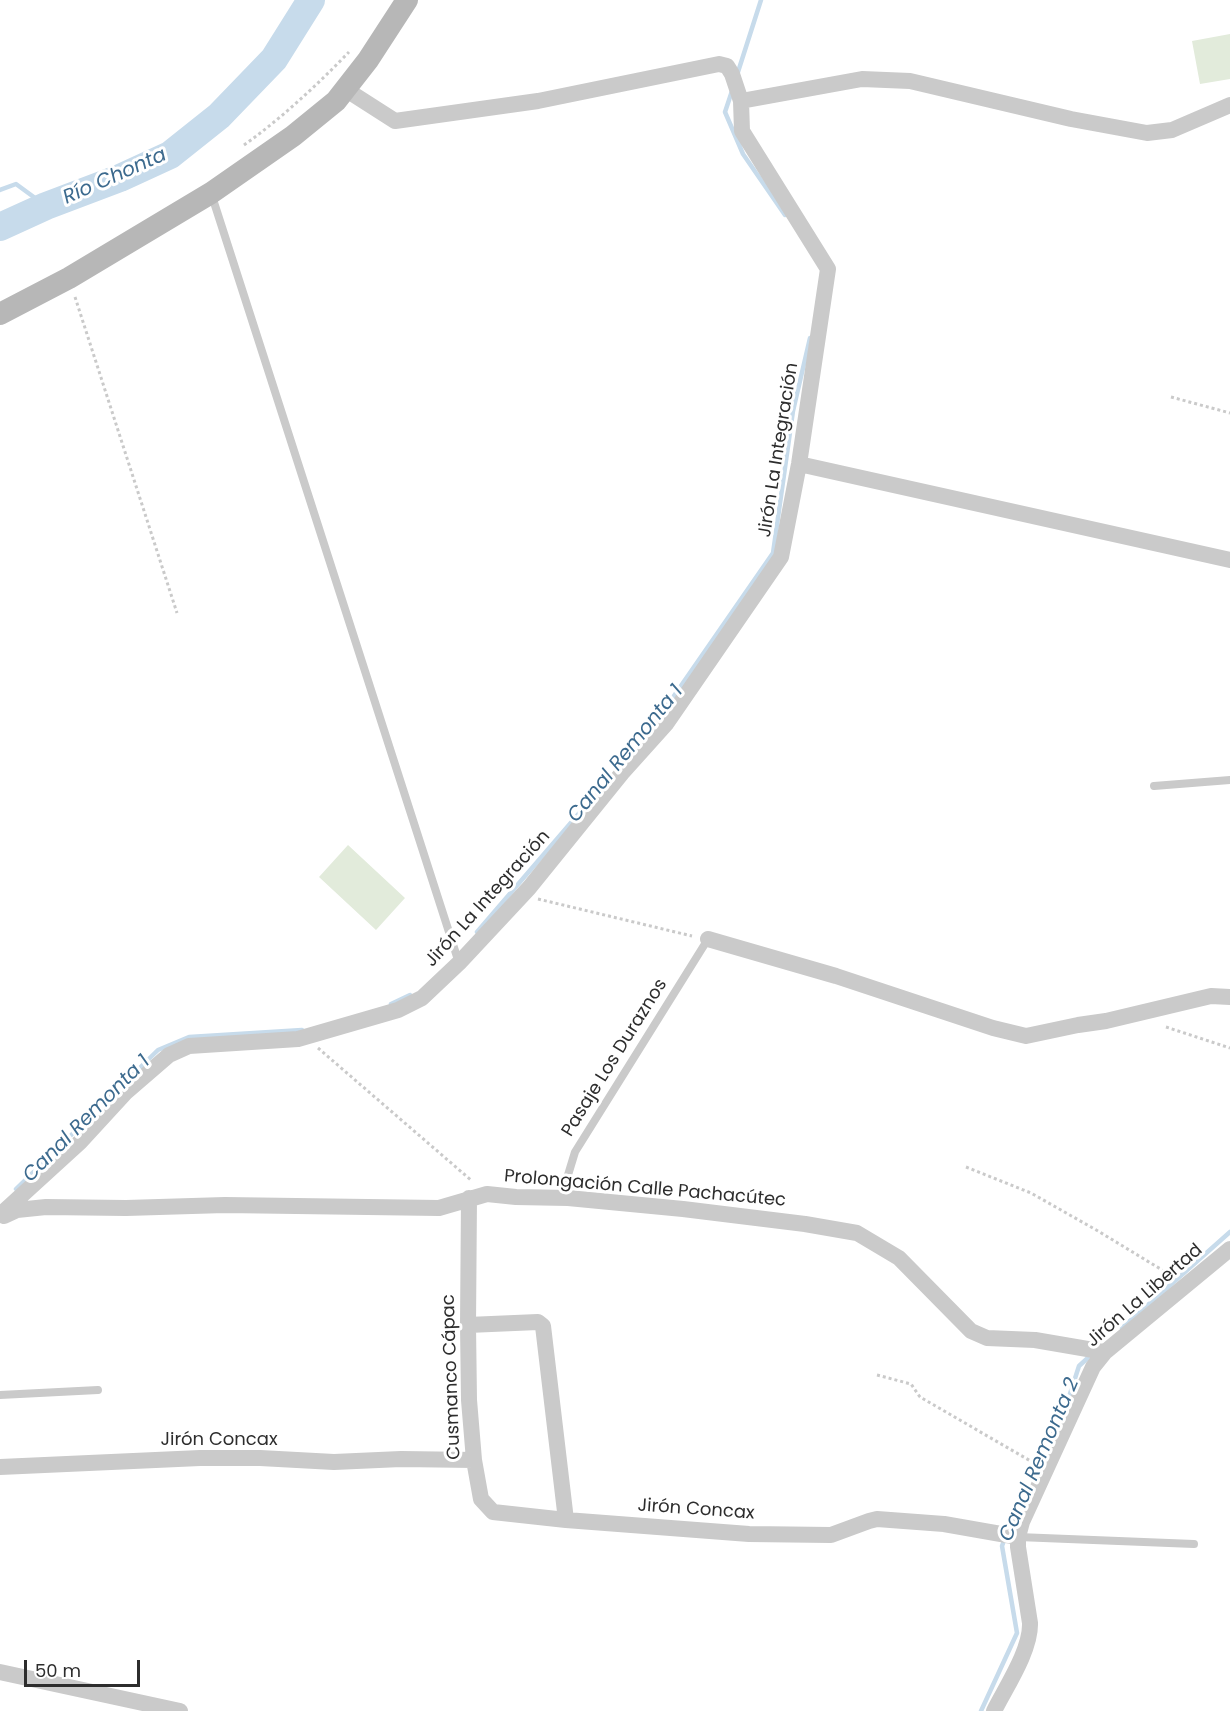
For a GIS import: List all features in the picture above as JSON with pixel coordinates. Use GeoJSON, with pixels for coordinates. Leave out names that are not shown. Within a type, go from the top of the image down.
{"type":"FeatureCollection","features":[{"type":"Feature","properties":{"kind":"main road"},"geometry":{"type":"LineString","coordinates":[[0,314],[69,278],[211,193],[293,136],[336,101],[368,60],[407,0]]}},
{"type":"Feature","properties":{"kind":"street","name":"Jirón La Integración"},"geometry":{"type":"LineString","coordinates":[[0,1216],[80,1142],[125,1093],[169,1055],[189,1046],[297,1040],[398,1010],[422,998],[459,963],[522,895],[622,773],[666,724],[782,557],[828,269],[742,131],[741,101],[727,66],[719,64],[538,101],[395,121],[345,89]]}},
{"type":"Feature","properties":{"kind":"street"},"geometry":{"type":"LineString","coordinates":[[741,101],[862,79],[910,81],[1071,119],[1147,133],[1172,130],[1230,105]]}},
{"type":"Feature","properties":{"kind":"street"},"geometry":{"type":"LineString","coordinates":[[798,464],[1230,560]]}},
{"type":"Feature","properties":{"kind":"street"},"geometry":{"type":"LineString","coordinates":[[708,939],[836,976],[981,1025],[1026,1036],[1106,1021],[1211,996],[1230,997]]}},
{"type":"Feature","properties":{"kind":"street","name":"Prolongación Calle Pachacútec"},"geometry":{"type":"LineString","coordinates":[[0,1216],[17,1210],[46,1207],[126,1208],[225,1205],[439,1208],[487,1194],[683,1209],[805,1224],[857,1233],[899,1258],[971,1331],[987,1338],[1035,1340],[1105,1352]]}},
{"type":"Feature","properties":{"kind":"street","name":"Cusmanco Cápac"},"geometry":{"type":"LineString","coordinates":[[469,1198],[469,1400],[474,1460],[481,1499],[492,1512],[566,1520]]}},
{"type":"Feature","properties":{"kind":"street","name":"Jirón La Libertad"},"geometry":{"type":"LineString","coordinates":[[994,1711],[1026,1648],[1030,1635],[1018,1537],[1022,1522],[1094,1367],[1105,1352],[1230,1249]]}},
{"type":"Feature","properties":{"kind":"street"},"geometry":{"type":"LineString","coordinates":[[468,1325],[538,1322],[543,1326],[566,1520]]}},
{"type":"Feature","properties":{"kind":"street","name":"Jirón Concax"},"geometry":{"type":"LineString","coordinates":[[0,1467],[200,1458],[334,1462],[474,1460]]}},
{"type":"Feature","properties":{"kind":"street","name":"Jirón Concax"},"geometry":{"type":"LineString","coordinates":[[566,1520],[748,1534],[831,1535],[877,1519],[944,1524],[1018,1537]]}},
{"type":"Feature","properties":{"kind":"street"},"geometry":{"type":"LineString","coordinates":[[0,1672],[180,1711]]}},
{"type":"Feature","properties":{"kind":"lane"},"geometry":{"type":"LineString","coordinates":[[211,193],[459,963]]}},
{"type":"Feature","properties":{"kind":"lane"},"geometry":{"type":"LineString","coordinates":[[1154,786],[1230,780]]}},
{"type":"Feature","properties":{"kind":"lane","name":"Pasaje Los Duraznos"},"geometry":{"type":"LineString","coordinates":[[561,1198],[575,1152],[708,939]]}},
{"type":"Feature","properties":{"kind":"lane"},"geometry":{"type":"LineString","coordinates":[[0,1395],[98,1390]]}},
{"type":"Feature","properties":{"kind":"lane"},"geometry":{"type":"LineString","coordinates":[[1018,1537],[1194,1544]]}},
{"type":"Feature","properties":{"kind":"path"},"geometry":{"type":"LineString","coordinates":[[242,147],[270,126],[350,50]]}},
{"type":"Feature","properties":{"kind":"path"},"geometry":{"type":"LineString","coordinates":[[69,278],[177,613]]}},
{"type":"Feature","properties":{"kind":"path"},"geometry":{"type":"LineString","coordinates":[[1171,397],[1230,413]]}},
{"type":"Feature","properties":{"kind":"path"},"geometry":{"type":"LineString","coordinates":[[522,895],[708,939]]}},
{"type":"Feature","properties":{"kind":"path"},"geometry":{"type":"LineString","coordinates":[[1166,1027],[1230,1048]]}},
{"type":"Feature","properties":{"kind":"path"},"geometry":{"type":"LineString","coordinates":[[306,1037],[487,1194]]}},
{"type":"Feature","properties":{"kind":"path"},"geometry":{"type":"LineString","coordinates":[[966,1167],[1031,1193],[1186,1285]]}},
{"type":"Feature","properties":{"kind":"path"},"geometry":{"type":"LineString","coordinates":[[877,1375],[911,1384],[920,1397],[1046,1470]]}},
{"type":"Feature","properties":{"kind":"green space"},"geometry":{"type":"Polygon","coordinates":[[[1230,34],[1230,79],[1200,84],[1192,41],[1230,34]]]}},
{"type":"Feature","properties":{"kind":"green space"},"geometry":{"type":"Polygon","coordinates":[[[348,845],[405,898],[376,930],[319,877],[348,845]]]}},
{"type":"Feature","properties":{"kind":"waterway","name":"Río Chonta"},"geometry":{"type":"LineString","coordinates":[[0,227],[170,155],[219,116],[274,59],[311,0]]}},
{"type":"Feature","properties":{"kind":"waterway","name":"Canal Remonta 1"},"geometry":{"type":"LineString","coordinates":[[737,75],[761,0]]}},
{"type":"Feature","properties":{"kind":"waterway","name":"Canal Remonta 1"},"geometry":{"type":"LineString","coordinates":[[732,91],[725,112],[743,154],[785,215]]}},
{"type":"Feature","properties":{"kind":"waterway"},"geometry":{"type":"LineString","coordinates":[[0,190],[16,184],[46,206]]}},
{"type":"Feature","properties":{"kind":"waterway","name":"Canal Remonta 1"},"geometry":{"type":"LineString","coordinates":[[651,729],[773,553],[793,411],[810,338]]}},
{"type":"Feature","properties":{"kind":"waterway","name":"Canal Remonta 1"},"geometry":{"type":"LineString","coordinates":[[477,932],[581,811]]}},
{"type":"Feature","properties":{"kind":"waterway","name":"Canal Remonta 1"},"geometry":{"type":"LineString","coordinates":[[391,1004],[410,995]]}},
{"type":"Feature","properties":{"kind":"waterway","name":"Canal Remonta 1"},"geometry":{"type":"LineString","coordinates":[[16,1189],[158,1050],[189,1037],[302,1030]]}},
{"type":"Feature","properties":{"kind":"waterway","name":"Canal Remonta 2"},"geometry":{"type":"LineString","coordinates":[[1122,1328],[1230,1232]]}},
{"type":"Feature","properties":{"kind":"waterway","name":"Canal Remonta 2"},"geometry":{"type":"LineString","coordinates":[[1044,1454],[1066,1406],[1079,1366],[1091,1355]]}},
{"type":"Feature","properties":{"kind":"waterway","name":"Canal Remonta 2"},"geometry":{"type":"LineString","coordinates":[[1009,1531],[1017,1514]]}},
{"type":"Feature","properties":{"kind":"waterway","name":"Canal Remonta 2"},"geometry":{"type":"LineString","coordinates":[[981,1711],[1017,1633],[1002,1546],[1005,1538]]}}]}
